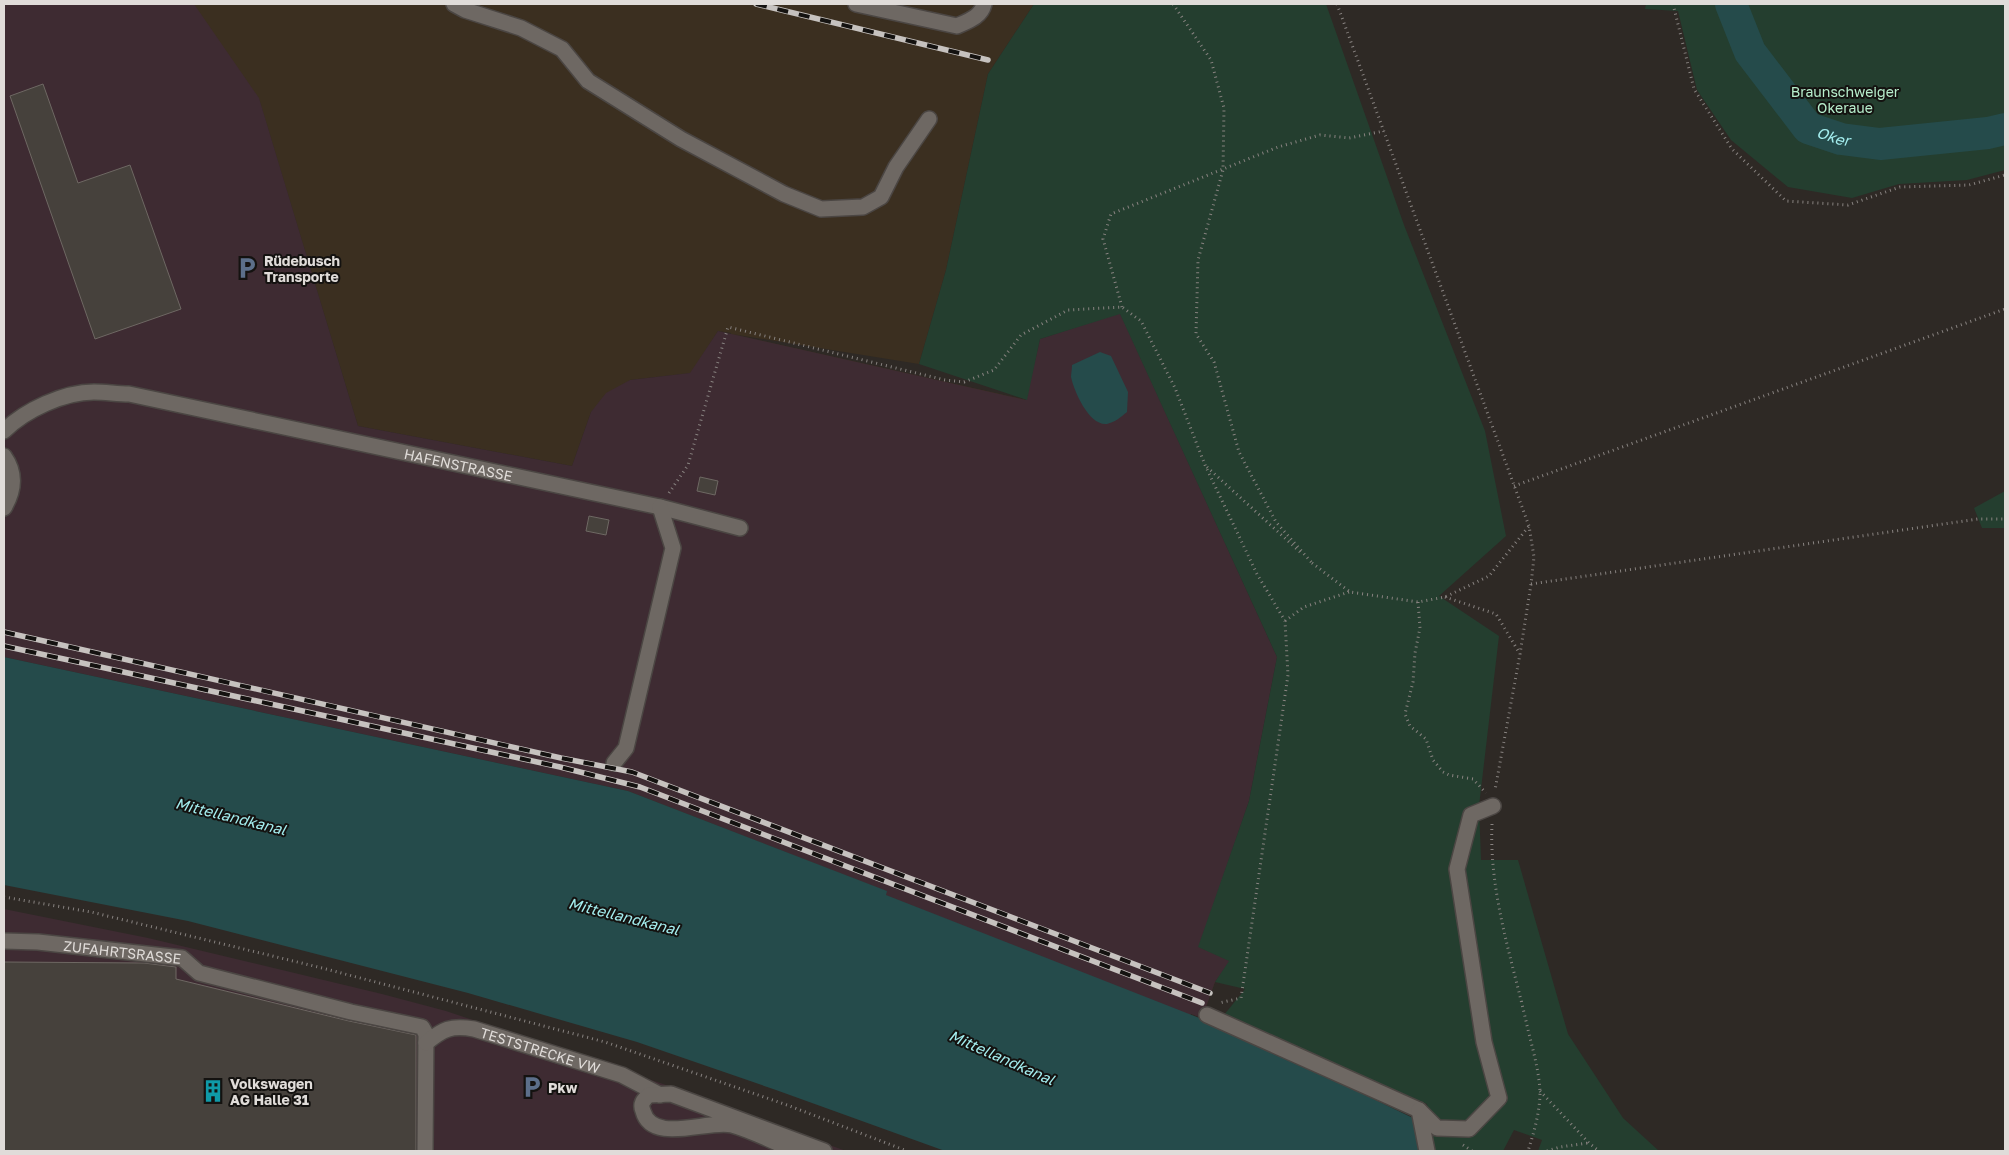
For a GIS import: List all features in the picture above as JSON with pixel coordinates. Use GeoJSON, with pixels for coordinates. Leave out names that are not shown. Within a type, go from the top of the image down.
{"type":"FeatureCollection","features":[{"type":"Feature","properties":{"kind":"street"},"geometry":{"type":"LineString","coordinates":[[454,4],[465,10],[521,28],[562,49],[588,81],[681,139],[784,194],[821,210],[863,208],[881,197],[896,167],[929,119]]}},
{"type":"Feature","properties":{"kind":"street"},"geometry":{"type":"LineString","coordinates":[[856,4],[957,26],[972,20],[983,10],[984,4]]}},
{"type":"Feature","properties":{"kind":"street","name":"HAFENSTRASSE"},"geometry":{"type":"LineString","coordinates":[[4,431],[30,410],[59,399],[92,392],[129,394],[660,506],[740,528]]}},
{"type":"Feature","properties":{"kind":"street"},"geometry":{"type":"LineString","coordinates":[[4,456],[12,475],[11,494],[4,508]]}},
{"type":"Feature","properties":{"kind":"street"},"geometry":{"type":"LineString","coordinates":[[614,763],[626,748],[672,548],[660,506]]}},
{"type":"Feature","properties":{"kind":"street"},"geometry":{"type":"LineString","coordinates":[[1207,1015],[1420,1110],[1437,1128],[1469,1129],[1499,1098],[1484,1042],[1456,870],[1471,814],[1493,803]]}},
{"type":"Feature","properties":{"kind":"street","name":"ZUFAHRTSRASSE"},"geometry":{"type":"LineString","coordinates":[[4,941],[38,942],[182,958],[199,973],[351,1012],[422,1027],[426,1034],[426,1043]]}},
{"type":"Feature","properties":{"kind":"street","name":"TESTSTRECKE VW"},"geometry":{"type":"LineString","coordinates":[[426,1043],[441,1031],[459,1027],[474,1029],[622,1075],[656,1093],[796,1151]]}},
{"type":"Feature","properties":{"kind":"street"},"geometry":{"type":"LineString","coordinates":[[425,1151],[426,1043]]}},
{"type":"Feature","properties":{"kind":"street","name":"TESTSTRECKE VW"},"geometry":{"type":"LineString","coordinates":[[730,1125],[681,1129],[656,1126],[643,1114],[641,1106],[644,1099],[649,1095],[656,1093],[671,1094],[824,1151]]}},
{"type":"Feature","properties":{"kind":"street"},"geometry":{"type":"LineString","coordinates":[[1420,1110],[1427,1151]]}},
{"type":"Feature","properties":{"kind":"path"},"geometry":{"type":"LineString","coordinates":[[1173,4],[1212,60],[1224,108],[1223,170],[1198,260],[1196,334],[1214,362],[1239,452],[1276,522],[1312,563]]}},
{"type":"Feature","properties":{"kind":"path"},"geometry":{"type":"LineString","coordinates":[[1337,4],[1529,526],[1534,557],[1531,584],[1493,803],[1491,850],[1496,891],[1535,1059],[1540,1091],[1538,1114],[1528,1151]]}},
{"type":"Feature","properties":{"kind":"path"},"geometry":{"type":"LineString","coordinates":[[1673,4],[1694,89],[1732,149],[1786,201],[1848,206],[1900,187],[1969,185],[2005,175]]}},
{"type":"Feature","properties":{"kind":"path"},"geometry":{"type":"LineString","coordinates":[[1218,1003],[1241,998],[1288,675],[1285,621],[1257,574],[1204,465],[1176,388],[1141,321],[1122,307],[1103,239],[1111,214],[1278,148],[1320,135],[1349,138],[1384,130]]}},
{"type":"Feature","properties":{"kind":"path"},"geometry":{"type":"LineString","coordinates":[[660,506],[688,465],[728,327],[945,380],[964,382],[994,370],[1021,336],[1068,310],[1122,307]]}},
{"type":"Feature","properties":{"kind":"path"},"geometry":{"type":"LineString","coordinates":[[1514,486],[2005,309]]}},
{"type":"Feature","properties":{"kind":"path"},"geometry":{"type":"LineString","coordinates":[[1204,465],[1312,563],[1350,592]]}},
{"type":"Feature","properties":{"kind":"path"},"geometry":{"type":"LineString","coordinates":[[1531,584],[1978,519],[2005,519]]}},
{"type":"Feature","properties":{"kind":"path"},"geometry":{"type":"LineString","coordinates":[[1285,621],[1304,607],[1350,592],[1418,602],[1445,597],[1489,576],[1529,526]]}},
{"type":"Feature","properties":{"kind":"path"},"geometry":{"type":"LineString","coordinates":[[1445,597],[1496,614],[1520,654]]}},
{"type":"Feature","properties":{"kind":"path"},"geometry":{"type":"LineString","coordinates":[[1418,602],[1420,628],[1415,653],[1413,682],[1406,714],[1410,726],[1426,739],[1433,760],[1443,772],[1449,775],[1473,779],[1493,803]]}},
{"type":"Feature","properties":{"kind":"path"},"geometry":{"type":"LineString","coordinates":[[1540,1091],[1589,1143],[1599,1151]]}},
{"type":"Feature","properties":{"kind":"path"},"geometry":{"type":"LineString","coordinates":[[1547,1151],[1589,1143]]}},
{"type":"Feature","properties":{"kind":"shaded area"},"geometry":{"type":"Polygon","coordinates":[[[4,4],[1034,4],[988,74],[946,270],[919,364],[732,334],[1027,400],[1199,947],[1230,961],[1215,982],[1202,1018],[885,895],[886,891],[625,790],[731,333],[718,331],[691,373],[630,380],[591,412],[572,466],[358,426],[259,99],[4,4]]]}},
{"type":"Feature","properties":{"kind":"shaded area"},"geometry":{"type":"Polygon","coordinates":[[[4,4],[194,4],[259,98],[358,426],[572,466],[591,412],[606,393],[630,380],[690,373],[718,331],[1026,400],[1040,339],[1120,313],[1277,657],[1249,801],[1199,947],[1230,961],[1215,982],[1202,1018],[1191,1014],[1190,1016],[885,895],[886,891],[628,791],[4,657],[4,4]]]}},
{"type":"Feature","properties":{"kind":"shaded area"},"geometry":{"type":"Polygon","coordinates":[[[4,909],[148,938],[446,1011],[669,1086],[846,1151],[4,1151],[4,909]]]}},
{"type":"Feature","properties":{"kind":"green space"},"geometry":{"type":"Polygon","coordinates":[[[1034,4],[1326,4],[1404,225],[1485,431],[1506,536],[1439,596],[1499,636],[1479,806],[1481,860],[1518,860],[1568,1034],[1623,1118],[1659,1151],[1538,1151],[1542,1140],[1514,1130],[1503,1151],[1434,1151],[1427,1104],[1224,1015],[1245,989],[1215,982],[1229,961],[1198,947],[1249,801],[1277,657],[1120,314],[1040,339],[1027,400],[919,364],[946,270],[988,74],[1034,4]]]}},
{"type":"Feature","properties":{"kind":"green space","name":"Braunschweiger Okeraue"},"geometry":{"type":"Polygon","coordinates":[[[1646,4],[2005,4],[2005,170],[1967,180],[1899,184],[1852,198],[1788,187],[1731,140],[1697,90],[1678,11],[1645,9],[1646,4]]]}},
{"type":"Feature","properties":{"kind":"green space"},"geometry":{"type":"Polygon","coordinates":[[[2005,491],[2005,528],[1982,528],[1974,508],[2005,491]]]}},
{"type":"Feature","properties":{"kind":"water"},"geometry":{"type":"Polygon","coordinates":[[[1100,352],[1111,356],[1128,392],[1127,412],[1115,421],[1107,424],[1100,423],[1088,414],[1075,391],[1071,377],[1072,365],[1100,352]]]}},
{"type":"Feature","properties":{"kind":"water","name":"Mittellandkanal"},"geometry":{"type":"Polygon","coordinates":[[[4,657],[628,791],[887,891],[886,895],[1235,1032],[1415,1119],[1421,1151],[945,1151],[637,1042],[468,993],[188,921],[4,885],[4,657]]]}},
{"type":"Feature","properties":{"kind":"building"},"geometry":{"type":"Polygon","coordinates":[[[43,84],[78,183],[130,165],[181,309],[95,339],[10,96],[43,84]]]}},
{"type":"Feature","properties":{"kind":"building"},"geometry":{"type":"Polygon","coordinates":[[[700,477],[718,481],[715,495],[697,491],[700,477]]]}},
{"type":"Feature","properties":{"kind":"building"},"geometry":{"type":"Polygon","coordinates":[[[589,516],[609,520],[606,535],[586,531],[589,516]]]}},
{"type":"Feature","properties":{"kind":"building","name":"Volkswagen AG Halle 31"},"geometry":{"type":"Polygon","coordinates":[[[4,962],[144,963],[176,967],[176,979],[349,1021],[416,1035],[416,1151],[4,1151],[4,962]]]}},
{"type":"Feature","properties":{"kind":"waterway","name":"Oker"},"geometry":{"type":"LineString","coordinates":[[1731,4],[1750,52],[1808,128],[1841,139],[1880,144],[1988,133],[2005,129]]}},
{"type":"Feature","properties":{"kind":"railway"},"geometry":{"type":"LineString","coordinates":[[756,4],[988,60]]}},
{"type":"Feature","properties":{"kind":"railway"},"geometry":{"type":"LineString","coordinates":[[4,632],[561,758],[632,772],[1210,993]]}},
{"type":"Feature","properties":{"kind":"railway"},"geometry":{"type":"LineString","coordinates":[[4,646],[560,767],[640,787],[1202,1003]]}},
{"type":"Feature","properties":{"kind":"place","name":"Rüdebusch Transporte"},"geometry":{"type":"Point","coordinates":[247,268]}},
{"type":"Feature","properties":{"kind":"place","name":"Pkw"},"geometry":{"type":"Point","coordinates":[532,1087]}},
{"type":"Feature","properties":{"kind":"place","name":"Volkswagen AG Halle 31"},"geometry":{"type":"Point","coordinates":[213,1091]}}]}
